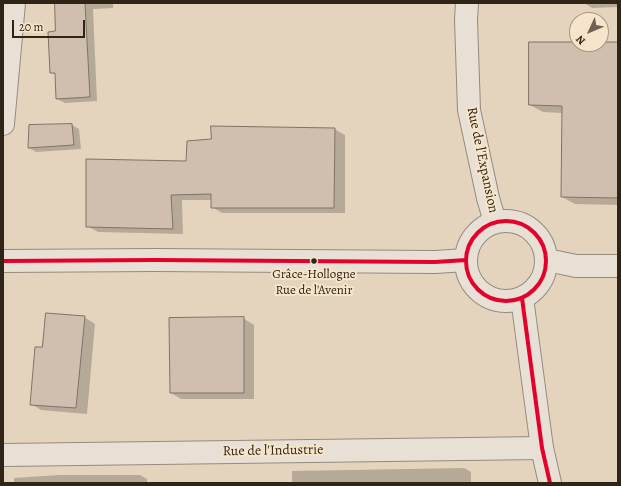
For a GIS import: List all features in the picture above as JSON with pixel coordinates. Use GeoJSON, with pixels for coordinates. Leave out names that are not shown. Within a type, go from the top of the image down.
{"type":"FeatureCollection","features":[{"type":"Feature","properties":{"kind":"street"},"geometry":{"type":"LineString","coordinates":[[3,124],[14,3]]}},
{"type":"Feature","properties":{"kind":"street","name":"Rue de l'Expansion"},"geometry":{"type":"LineString","coordinates":[[468,3],[466,20],[469,110],[488,198],[495,222]]}},
{"type":"Feature","properties":{"kind":"street"},"geometry":{"type":"LineString","coordinates":[[509,220],[526,225],[536,233],[544,245],[547,260],[544,276],[536,288],[522,298],[505,302],[490,298],[478,290],[468,276],[466,260],[468,247],[474,235],[485,226],[495,222],[509,220]]}},
{"type":"Feature","properties":{"kind":"street"},"geometry":{"type":"LineString","coordinates":[[3,261],[163,260],[435,262],[466,260]]}},
{"type":"Feature","properties":{"kind":"street"},"geometry":{"type":"LineString","coordinates":[[547,260],[576,266],[618,266]]}},
{"type":"Feature","properties":{"kind":"street"},"geometry":{"type":"LineString","coordinates":[[522,298],[542,448],[550,483]]}},
{"type":"Feature","properties":{"kind":"street","name":"Rue de l'Industrie"},"geometry":{"type":"LineString","coordinates":[[3,455],[542,448]]}},
{"type":"Feature","properties":{"kind":"building"},"geometry":{"type":"Polygon","coordinates":[[[55,3],[85,3],[90,97],[56,99],[55,73],[50,73],[48,32],[55,31],[55,3]]]}},
{"type":"Feature","properties":{"kind":"building"},"geometry":{"type":"Polygon","coordinates":[[[529,42],[569,42],[569,52],[609,52],[609,42],[618,42],[618,198],[561,197],[562,106],[529,105],[529,42]]]}},
{"type":"Feature","properties":{"kind":"building"},"geometry":{"type":"Polygon","coordinates":[[[72,124],[74,145],[28,148],[29,125],[72,124]]]}},
{"type":"Feature","properties":{"kind":"building"},"geometry":{"type":"Polygon","coordinates":[[[211,126],[335,128],[334,208],[211,208],[211,194],[171,195],[173,229],[86,227],[86,159],[186,161],[187,141],[211,139],[211,126]]]}},
{"type":"Feature","properties":{"kind":"building"},"geometry":{"type":"Polygon","coordinates":[[[46,313],[85,316],[76,408],[30,405],[35,347],[42,347],[46,313]]]}},
{"type":"Feature","properties":{"kind":"building"},"geometry":{"type":"Polygon","coordinates":[[[244,317],[244,393],[170,393],[169,318],[244,317]]]}},
{"type":"Feature","properties":{"kind":"transit line"},"geometry":{"type":"LineString","coordinates":[[506,221],[521,224],[534,233],[543,246],[546,261],[543,276],[534,289],[521,298],[506,301],[491,298],[478,289],[469,276],[466,261],[469,246],[478,233],[491,224],[506,221]]}},
{"type":"Feature","properties":{"kind":"transit line"},"geometry":{"type":"LineString","coordinates":[[3,261],[155,260],[435,262],[466,260]]}},
{"type":"Feature","properties":{"kind":"transit line"},"geometry":{"type":"LineString","coordinates":[[522,298],[542,448],[550,483]]}},
{"type":"Feature","properties":{"kind":"place","name":"Grâce-Hollogne Rue de l'Avenir"},"geometry":{"type":"Point","coordinates":[314,261]}}]}
